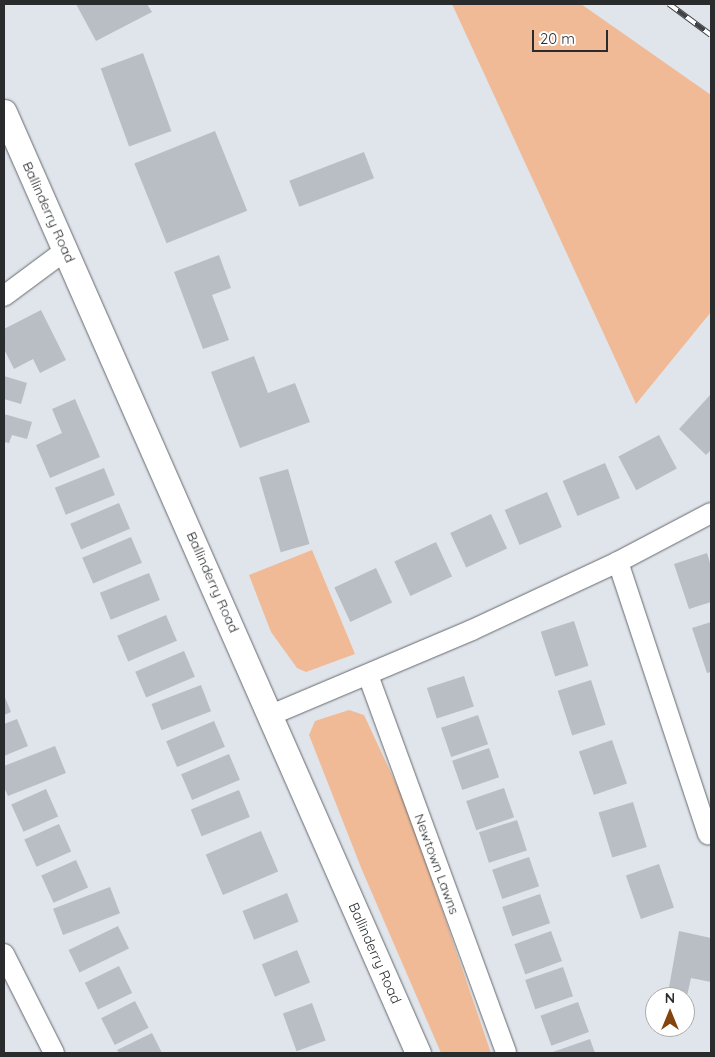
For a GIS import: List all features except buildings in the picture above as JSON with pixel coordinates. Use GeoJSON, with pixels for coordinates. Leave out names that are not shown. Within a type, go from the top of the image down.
{"type":"FeatureCollection","features":[{"type":"Feature","properties":{"kind":"street","name":"Ballinderry Road"},"geometry":{"type":"LineString","coordinates":[[4,112],[271,715],[418,1053]]}},
{"type":"Feature","properties":{"kind":"street"},"geometry":{"type":"LineString","coordinates":[[4,296],[66,250]]}},
{"type":"Feature","properties":{"kind":"street"},"geometry":{"type":"LineString","coordinates":[[271,715],[368,675],[618,562],[711,512]]}},
{"type":"Feature","properties":{"kind":"street"},"geometry":{"type":"LineString","coordinates":[[618,562],[708,834]]}},
{"type":"Feature","properties":{"kind":"street","name":"Newtown Lawns"},"geometry":{"type":"LineString","coordinates":[[368,675],[506,1053]]}},
{"type":"Feature","properties":{"kind":"street"},"geometry":{"type":"LineString","coordinates":[[4,954],[54,1053]]}},
{"type":"Feature","properties":{"kind":"shaded area"},"geometry":{"type":"Polygon","coordinates":[[[452,4],[581,4],[711,95],[711,312],[636,404],[452,4]]]}},
{"type":"Feature","properties":{"kind":"shaded area"},"geometry":{"type":"Polygon","coordinates":[[[312,550],[355,654],[306,672],[297,668],[271,632],[249,575],[312,550]]]}},
{"type":"Feature","properties":{"kind":"shaded area"},"geometry":{"type":"Polygon","coordinates":[[[349,710],[364,715],[407,807],[491,1053],[441,1053],[362,870],[309,735],[315,721],[349,710]]]}},
{"type":"Feature","properties":{"kind":"railway"},"geometry":{"type":"LineString","coordinates":[[669,4],[711,35]]}}]}
